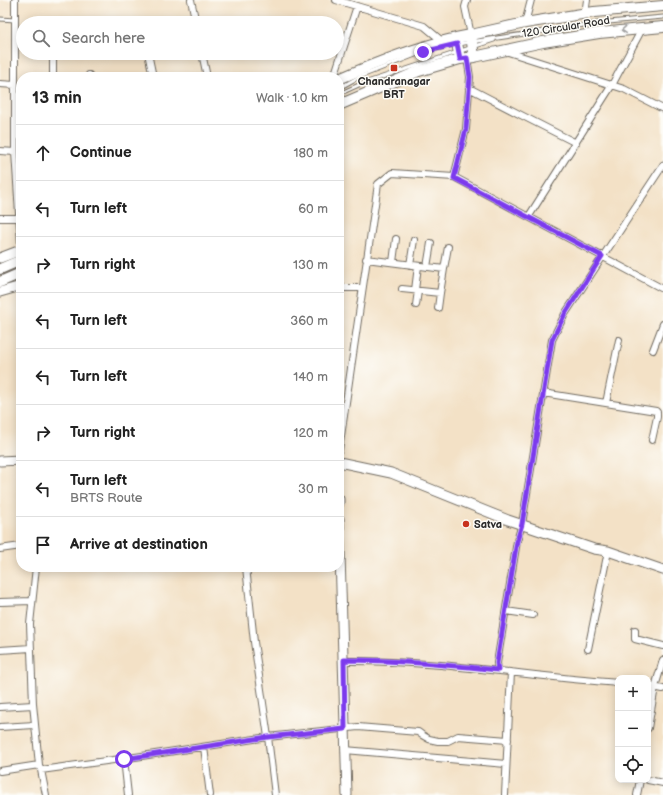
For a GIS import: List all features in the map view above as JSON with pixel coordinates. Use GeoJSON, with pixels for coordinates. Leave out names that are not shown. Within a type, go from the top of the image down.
{"type":"FeatureCollection","features":[{"type":"Feature","properties":{"kind":"main road","name":"120 Circular Road"},"geometry":{"type":"LineString","coordinates":[[344,103],[419,71],[465,48],[524,24],[585,14],[663,6]]}},
{"type":"Feature","properties":{"kind":"main road","name":"120 Circular Road"},"geometry":{"type":"LineString","coordinates":[[344,77],[359,70],[442,41],[465,48],[502,50],[599,33],[663,27]]}},
{"type":"Feature","properties":{"kind":"main road"},"geometry":{"type":"LineString","coordinates":[[0,269],[16,262]]}},
{"type":"Feature","properties":{"kind":"main road"},"geometry":{"type":"LineString","coordinates":[[0,282],[16,275]]}},
{"type":"Feature","properties":{"kind":"street"},"geometry":{"type":"LineString","coordinates":[[15,0],[16,159]]}},
{"type":"Feature","properties":{"kind":"street"},"geometry":{"type":"LineString","coordinates":[[191,0],[194,16]]}},
{"type":"Feature","properties":{"kind":"street"},"geometry":{"type":"LineString","coordinates":[[336,0],[424,26],[442,41]]}},
{"type":"Feature","properties":{"kind":"street"},"geometry":{"type":"LineString","coordinates":[[454,178],[466,129],[470,77],[465,48],[465,7],[467,0]]}},
{"type":"Feature","properties":{"kind":"street"},"geometry":{"type":"LineString","coordinates":[[524,24],[531,0]]}},
{"type":"Feature","properties":{"kind":"street"},"geometry":{"type":"LineString","coordinates":[[585,14],[587,0]]}},
{"type":"Feature","properties":{"kind":"street"},"geometry":{"type":"LineString","coordinates":[[344,46],[357,6]]}},
{"type":"Feature","properties":{"kind":"street"},"geometry":{"type":"LineString","coordinates":[[529,216],[612,85],[642,29]]}},
{"type":"Feature","properties":{"kind":"street"},"geometry":{"type":"LineString","coordinates":[[502,50],[612,85],[663,109]]}},
{"type":"Feature","properties":{"kind":"street"},"geometry":{"type":"LineString","coordinates":[[53,60],[53,72]]}},
{"type":"Feature","properties":{"kind":"street"},"geometry":{"type":"LineString","coordinates":[[149,60],[152,72]]}},
{"type":"Feature","properties":{"kind":"street"},"geometry":{"type":"LineString","coordinates":[[204,60],[207,72]]}},
{"type":"Feature","properties":{"kind":"street"},"geometry":{"type":"LineString","coordinates":[[336,72],[340,60]]}},
{"type":"Feature","properties":{"kind":"street"},"geometry":{"type":"LineString","coordinates":[[0,84],[15,86]]}},
{"type":"Feature","properties":{"kind":"street"},"geometry":{"type":"LineString","coordinates":[[469,88],[576,143]]}},
{"type":"Feature","properties":{"kind":"street"},"geometry":{"type":"LineString","coordinates":[[0,151],[15,152]]}},
{"type":"Feature","properties":{"kind":"street"},"geometry":{"type":"LineString","coordinates":[[498,670],[497,663],[517,541],[522,524],[552,340],[565,314],[663,165]]}},
{"type":"Feature","properties":{"kind":"street"},"geometry":{"type":"LineString","coordinates":[[344,415],[378,184],[392,173],[454,178],[529,216],[663,289]]}},
{"type":"Feature","properties":{"kind":"street"},"geometry":{"type":"LineString","coordinates":[[0,218],[16,218]]}},
{"type":"Feature","properties":{"kind":"street"},"geometry":{"type":"LineString","coordinates":[[393,262],[396,238]]}},
{"type":"Feature","properties":{"kind":"street"},"geometry":{"type":"LineString","coordinates":[[410,265],[414,240]]}},
{"type":"Feature","properties":{"kind":"street"},"geometry":{"type":"LineString","coordinates":[[427,267],[431,244]]}},
{"type":"Feature","properties":{"kind":"street"},"geometry":{"type":"LineString","coordinates":[[438,308],[448,247]]}},
{"type":"Feature","properties":{"kind":"street"},"geometry":{"type":"LineString","coordinates":[[0,258],[16,252]]}},
{"type":"Feature","properties":{"kind":"street"},"geometry":{"type":"LineString","coordinates":[[366,260],[444,269]]}},
{"type":"Feature","properties":{"kind":"street"},"geometry":{"type":"LineString","coordinates":[[416,305],[418,266]]}},
{"type":"Feature","properties":{"kind":"street"},"geometry":{"type":"LineString","coordinates":[[0,292],[16,287]]}},
{"type":"Feature","properties":{"kind":"street"},"geometry":{"type":"LineString","coordinates":[[344,288],[362,288]]}},
{"type":"Feature","properties":{"kind":"street"},"geometry":{"type":"LineString","coordinates":[[402,289],[440,293]]}},
{"type":"Feature","properties":{"kind":"street"},"geometry":{"type":"LineString","coordinates":[[653,350],[663,324]]}},
{"type":"Feature","properties":{"kind":"street"},"geometry":{"type":"LineString","coordinates":[[606,402],[619,340]]}},
{"type":"Feature","properties":{"kind":"street"},"geometry":{"type":"LineString","coordinates":[[543,393],[656,411],[657,417],[652,440]]}},
{"type":"Feature","properties":{"kind":"street"},"geometry":{"type":"LineString","coordinates":[[0,461],[16,460]]}},
{"type":"Feature","properties":{"kind":"street"},"geometry":{"type":"LineString","coordinates":[[344,463],[391,473],[508,520],[663,570]]}},
{"type":"Feature","properties":{"kind":"street"},"geometry":{"type":"LineString","coordinates":[[0,549],[16,547]]}},
{"type":"Feature","properties":{"kind":"street"},"geometry":{"type":"LineString","coordinates":[[588,649],[608,551]]}},
{"type":"Feature","properties":{"kind":"street"},"geometry":{"type":"LineString","coordinates":[[35,572],[30,624],[33,705],[40,768],[46,795]]}},
{"type":"Feature","properties":{"kind":"street"},"geometry":{"type":"LineString","coordinates":[[247,572],[254,642],[275,795]]}},
{"type":"Feature","properties":{"kind":"street"},"geometry":{"type":"LineString","coordinates":[[341,572],[347,795]]}},
{"type":"Feature","properties":{"kind":"street"},"geometry":{"type":"LineString","coordinates":[[0,602],[32,601]]}},
{"type":"Feature","properties":{"kind":"street"},"geometry":{"type":"LineString","coordinates":[[506,611],[533,615]]}},
{"type":"Feature","properties":{"kind":"street"},"geometry":{"type":"LineString","coordinates":[[634,630],[635,639],[663,646]]}},
{"type":"Feature","properties":{"kind":"street"},"geometry":{"type":"LineString","coordinates":[[0,650],[31,648]]}},
{"type":"Feature","properties":{"kind":"street"},"geometry":{"type":"LineString","coordinates":[[344,660],[437,664],[615,683]]}},
{"type":"Feature","properties":{"kind":"street"},"geometry":{"type":"LineString","coordinates":[[663,660],[651,686],[663,689]]}},
{"type":"Feature","properties":{"kind":"street"},"geometry":{"type":"LineString","coordinates":[[505,795],[511,672]]}},
{"type":"Feature","properties":{"kind":"street"},"geometry":{"type":"LineString","coordinates":[[0,707],[33,705]]}},
{"type":"Feature","properties":{"kind":"street"},"geometry":{"type":"LineString","coordinates":[[0,727],[35,725]]}},
{"type":"Feature","properties":{"kind":"street"},"geometry":{"type":"LineString","coordinates":[[0,771],[124,759],[268,737],[358,727],[418,732],[422,736],[438,741],[448,741],[458,736],[508,740]]}},
{"type":"Feature","properties":{"kind":"street"},"geometry":{"type":"LineString","coordinates":[[204,747],[210,795]]}},
{"type":"Feature","properties":{"kind":"street"},"geometry":{"type":"LineString","coordinates":[[345,750],[506,764]]}},
{"type":"Feature","properties":{"kind":"street"},"geometry":{"type":"LineString","coordinates":[[124,759],[128,795]]}},
{"type":"Feature","properties":{"kind":"street"},"geometry":{"type":"LineString","coordinates":[[651,781],[663,783]]}},
{"type":"Feature","properties":{"kind":"street"},"geometry":{"type":"LineString","coordinates":[[637,795],[639,783]]}},
{"type":"Feature","properties":{"kind":"lane"},"geometry":{"type":"LineString","coordinates":[[344,92],[361,84],[465,48],[502,38],[598,23],[663,17]]}},
{"type":"Feature","properties":{"kind":"lane"},"geometry":{"type":"LineString","coordinates":[[0,19],[15,20]]}},
{"type":"Feature","properties":{"kind":"lane"},"geometry":{"type":"LineString","coordinates":[[344,85],[359,77],[423,52],[465,48]]}},
{"type":"Feature","properties":{"kind":"place","name":"Chandranagar BRT"},"geometry":{"type":"Point","coordinates":[394,68]}},
{"type":"Feature","properties":{"kind":"place","name":"Satva"},"geometry":{"type":"Point","coordinates":[466,524]}},
{"type":"Feature","properties":{"kind":"route"},"geometry":{"type":"LineString","coordinates":[[124,759],[268,737],[345,729],[344,660],[437,664],[498,670],[497,663],[517,541],[522,524],[552,340],[565,314],[602,256],[529,216],[454,178],[466,129],[470,77],[467,58],[460,59],[457,44],[423,52]]}}]}
